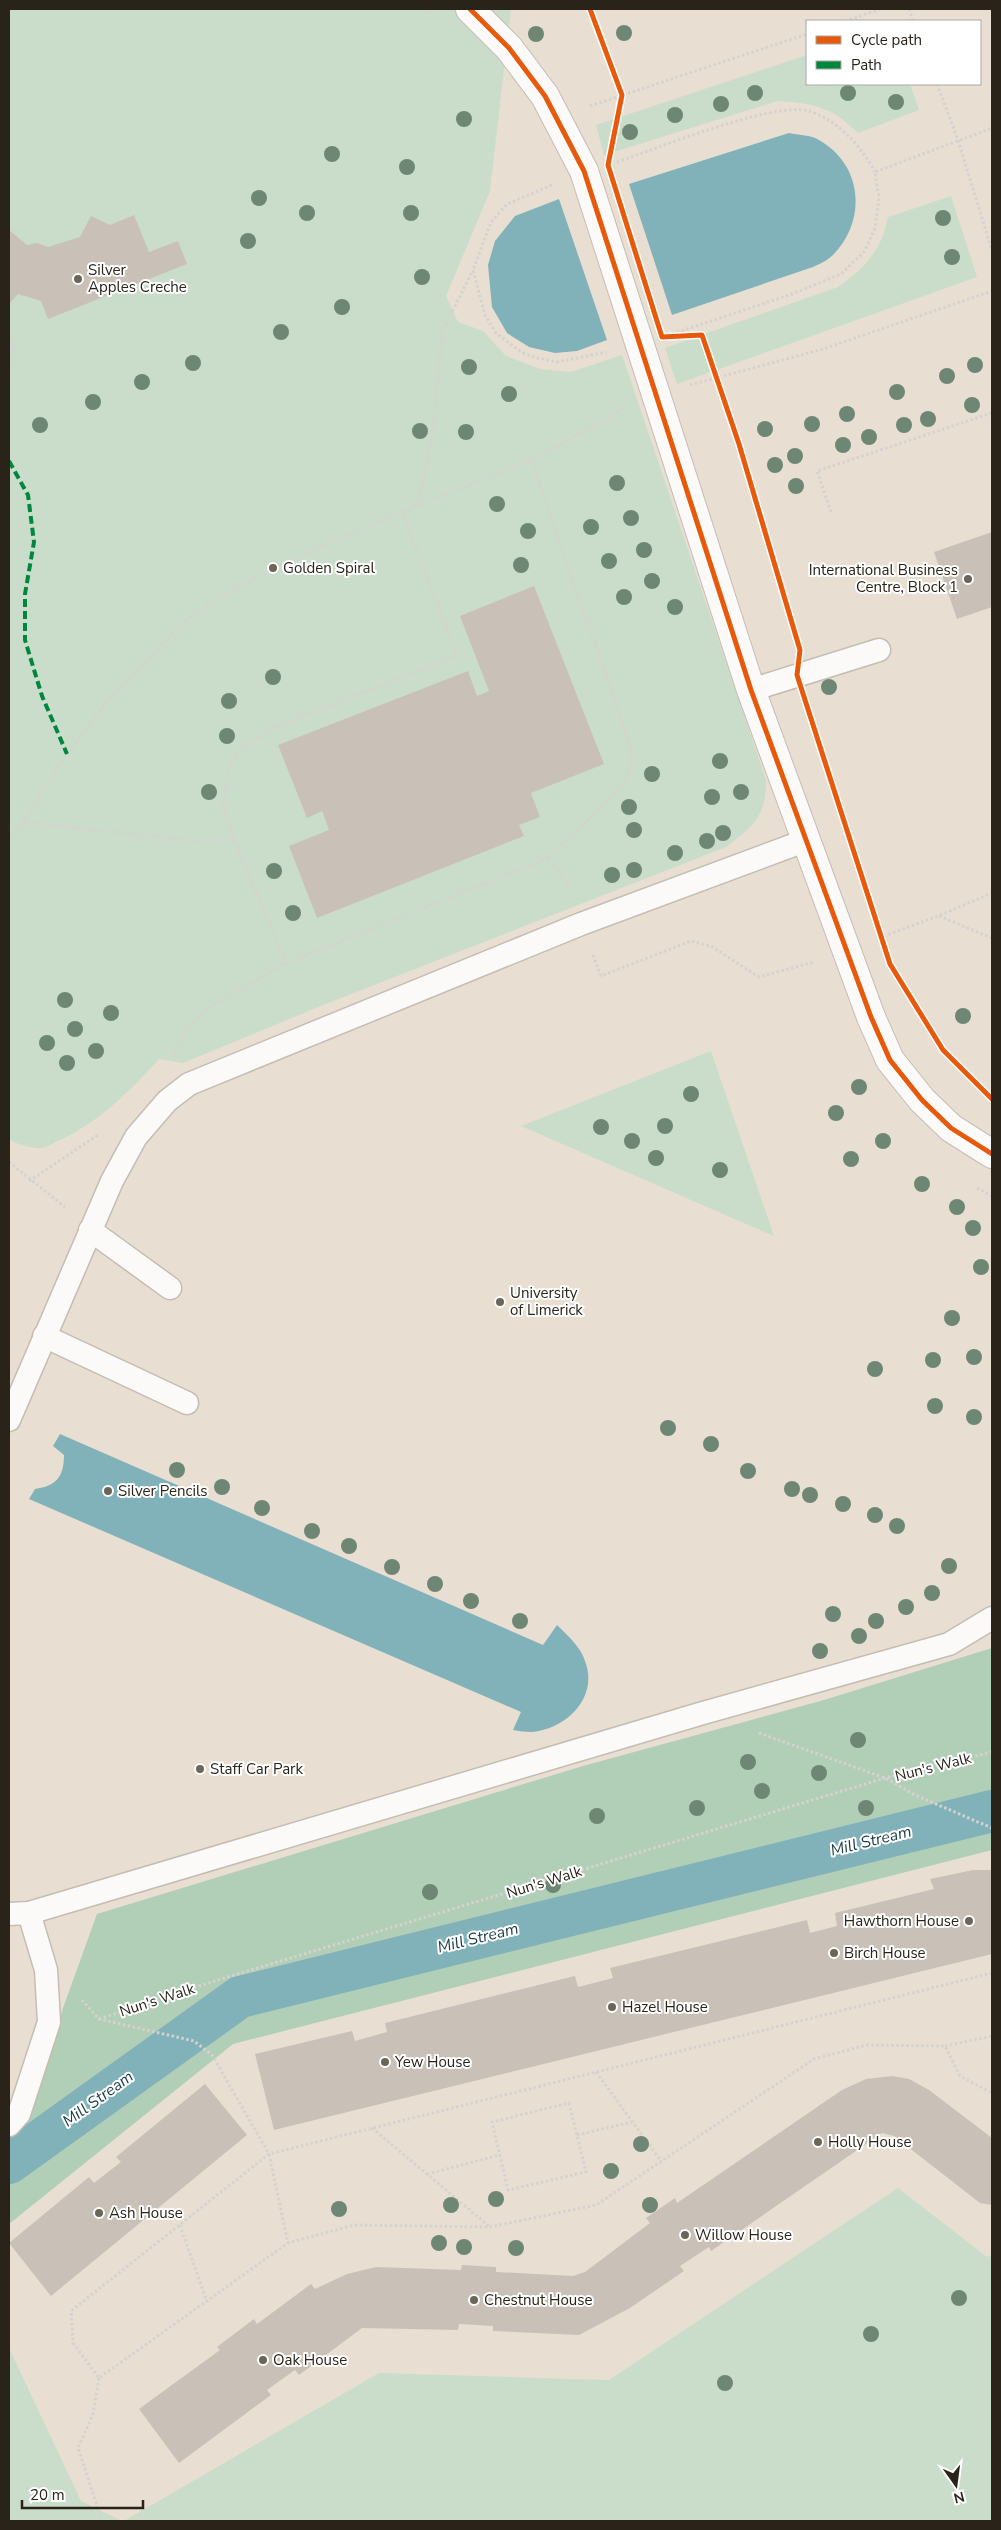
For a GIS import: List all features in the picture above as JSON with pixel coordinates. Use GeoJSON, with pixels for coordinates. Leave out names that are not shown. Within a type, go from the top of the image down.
{"type":"FeatureCollection","features":[{"type":"Feature","properties":{"kind":"street"},"geometry":{"type":"LineString","coordinates":[[470,9],[509,48],[558,117],[584,171],[651,339],[750,690],[871,1017],[890,1060],[922,1100],[951,1128],[992,1154]]}},
{"type":"Feature","properties":{"kind":"lane"},"geometry":{"type":"LineString","coordinates":[[750,690],[878,650]]}},
{"type":"Feature","properties":{"kind":"lane"},"geometry":{"type":"LineString","coordinates":[[9,1420],[112,1181],[136,1137],[167,1101],[190,1084],[581,924],[806,840]]}},
{"type":"Feature","properties":{"kind":"lane"},"geometry":{"type":"LineString","coordinates":[[90,1230],[170,1288]]}},
{"type":"Feature","properties":{"kind":"lane"},"geometry":{"type":"LineString","coordinates":[[44,1336],[187,1403]]}},
{"type":"Feature","properties":{"kind":"lane"},"geometry":{"type":"LineString","coordinates":[[9,2125],[19,2114],[50,2022],[46,1970],[19,1913],[703,1713],[948,1644],[992,1618]]}},
{"type":"Feature","properties":{"kind":"path"},"geometry":{"type":"LineString","coordinates":[[848,20],[881,9]]}},
{"type":"Feature","properties":{"kind":"path"},"geometry":{"type":"LineString","coordinates":[[558,117],[806,34]]}},
{"type":"Feature","properties":{"kind":"path"},"geometry":{"type":"LineString","coordinates":[[937,85],[958,140],[992,251]]}},
{"type":"Feature","properties":{"kind":"path"},"geometry":{"type":"LineString","coordinates":[[618,86],[622,95],[620,104]]}},
{"type":"Feature","properties":{"kind":"path"},"geometry":{"type":"LineString","coordinates":[[608,165],[738,121],[780,111],[807,111],[829,120],[849,137],[864,152],[875,172],[879,198],[875,228],[864,252],[841,274],[792,294],[671,334]]}},
{"type":"Feature","properties":{"kind":"path"},"geometry":{"type":"LineString","coordinates":[[875,172],[992,128]]}},
{"type":"Feature","properties":{"kind":"path"},"geometry":{"type":"LineString","coordinates":[[415,506],[426,471],[434,419],[442,332],[473,270],[491,222],[507,204],[557,183]]}},
{"type":"Feature","properties":{"kind":"path"},"geometry":{"type":"LineString","coordinates":[[473,270],[484,315],[496,332],[520,352],[558,362],[591,357],[651,339],[686,336]]}},
{"type":"Feature","properties":{"kind":"path"},"geometry":{"type":"LineString","coordinates":[[684,387],[820,350],[992,291]]}},
{"type":"Feature","properties":{"kind":"path"},"geometry":{"type":"LineString","coordinates":[[9,330],[14,348],[9,377]]}},
{"type":"Feature","properties":{"kind":"path"},"geometry":{"type":"LineString","coordinates":[[713,368],[719,385]]}},
{"type":"Feature","properties":{"kind":"path"},"geometry":{"type":"LineString","coordinates":[[9,837],[22,822],[67,754],[110,698],[185,621],[233,589],[315,549],[415,506],[531,462],[626,407]]}},
{"type":"Feature","properties":{"kind":"path"},"geometry":{"type":"LineString","coordinates":[[831,512],[816,471],[992,413]]}},
{"type":"Feature","properties":{"kind":"path"},"geometry":{"type":"LineString","coordinates":[[531,462],[630,746],[631,759],[629,774],[618,788],[548,858]]}},
{"type":"Feature","properties":{"kind":"path"},"geometry":{"type":"LineString","coordinates":[[234,840],[223,807],[228,769],[238,752],[267,730],[456,656],[402,512]]}},
{"type":"Feature","properties":{"kind":"path"},"geometry":{"type":"LineString","coordinates":[[882,936],[938,916],[992,893]]}},
{"type":"Feature","properties":{"kind":"path"},"geometry":{"type":"LineString","coordinates":[[938,916],[992,938]]}},
{"type":"Feature","properties":{"kind":"path"},"geometry":{"type":"LineString","coordinates":[[879,927],[885,945]]}},
{"type":"Feature","properties":{"kind":"path"},"geometry":{"type":"LineString","coordinates":[[9,1162],[66,1208],[62,1217]]}},
{"type":"Feature","properties":{"kind":"path"},"geometry":{"type":"LineString","coordinates":[[758,1732],[885,1778],[915,1795],[992,1828]]}},
{"type":"Feature","properties":{"kind":"path"},"geometry":{"type":"LineString","coordinates":[[99,2378],[73,2343],[71,2311],[269,2154],[992,1972]]}},
{"type":"Feature","properties":{"kind":"path"},"geometry":{"type":"LineString","coordinates":[[100,2521],[100,2515],[78,2448],[93,2414],[99,2378],[288,2243],[354,2224],[490,2227],[596,2205],[814,2059],[867,2045],[946,2046],[992,2036]]}},
{"type":"Feature","properties":{"kind":"path"},"geometry":{"type":"LineString","coordinates":[[946,2046],[960,2076],[992,2093]]}},
{"type":"Feature","properties":{"kind":"path"},"geometry":{"type":"LineString","coordinates":[[596,2072],[661,2161]]}},
{"type":"Feature","properties":{"kind":"path"},"geometry":{"type":"LineString","coordinates":[[569,2103],[577,2135],[586,2172],[508,2190],[492,2122],[569,2103]]}},
{"type":"Feature","properties":{"kind":"path"},"geometry":{"type":"LineString","coordinates":[[577,2135],[632,2122]]}},
{"type":"Feature","properties":{"kind":"path"},"geometry":{"type":"LineString","coordinates":[[372,2128],[490,2227]]}},
{"type":"Feature","properties":{"kind":"path"},"geometry":{"type":"LineString","coordinates":[[269,2154],[288,2243]]}},
{"type":"Feature","properties":{"kind":"path"},"geometry":{"type":"LineString","coordinates":[[427,2174],[500,2155]]}},
{"type":"Feature","properties":{"kind":"path"},"geometry":{"type":"LineString","coordinates":[[180,2225],[207,2302]]}},
{"type":"Feature","properties":{"kind":"green space"},"geometry":{"type":"Polygon","coordinates":[[[9,9],[511,9],[490,191],[446,296],[458,322],[483,331],[506,356],[540,369],[571,372],[622,355],[766,780],[764,803],[761,812],[751,826],[726,847],[318,1007],[183,1063],[159,1059],[137,1083],[101,1115],[74,1133],[42,1148],[30,1147],[9,1139],[9,9]]]}},
{"type":"Feature","properties":{"kind":"green space"},"geometry":{"type":"Polygon","coordinates":[[[806,55],[806,85],[910,85],[919,110],[858,133],[839,117],[821,108],[802,103],[778,101],[604,155],[596,125],[806,55]]]}},
{"type":"Feature","properties":{"kind":"green space"},"geometry":{"type":"Polygon","coordinates":[[[951,196],[977,277],[677,384],[665,348],[838,287],[856,273],[877,249],[888,217],[951,196]]]}},
{"type":"Feature","properties":{"kind":"green space"},"geometry":{"type":"Polygon","coordinates":[[[711,1051],[774,1236],[521,1126],[711,1051]]]}},
{"type":"Feature","properties":{"kind":"green space"},"geometry":{"type":"Polygon","coordinates":[[[992,1648],[992,1850],[233,2044],[9,2224],[9,2101],[43,2076],[63,2008],[97,1914],[583,1766],[824,1700],[992,1648]]]}},
{"type":"Feature","properties":{"kind":"green space"},"geometry":{"type":"Polygon","coordinates":[[[898,2188],[987,2257],[992,2255],[992,2521],[124,2521],[379,2373],[609,2380],[898,2188]]]}},
{"type":"Feature","properties":{"kind":"green space"},"geometry":{"type":"Polygon","coordinates":[[[9,2348],[81,2501],[122,2521],[9,2521],[9,2348]]]}},
{"type":"Feature","properties":{"kind":"water"},"geometry":{"type":"Polygon","coordinates":[[[789,133],[816,138],[834,151],[845,164],[852,178],[855,210],[851,226],[844,241],[831,257],[813,267],[672,315],[629,184],[789,133]]]}},
{"type":"Feature","properties":{"kind":"water"},"geometry":{"type":"Polygon","coordinates":[[[559,199],[607,340],[577,351],[555,353],[529,347],[507,333],[492,307],[488,265],[495,241],[515,216],[559,199]]]}},
{"type":"Feature","properties":{"kind":"water"},"geometry":{"type":"Polygon","coordinates":[[[60,1434],[543,1645],[557,1625],[577,1646],[585,1661],[588,1687],[584,1698],[568,1718],[557,1725],[545,1730],[532,1732],[513,1730],[521,1712],[29,1499],[35,1489],[48,1486],[60,1475],[64,1463],[64,1455],[53,1446],[60,1434]]]}},
{"type":"Feature","properties":{"kind":"building","name":"Silver Apples Creche"},"geometry":{"type":"Polygon","coordinates":[[[134,215],[149,252],[178,241],[187,264],[48,319],[41,301],[18,294],[9,304],[9,230],[27,245],[37,243],[48,247],[80,237],[91,216],[110,225],[134,215]]]}},
{"type":"Feature","properties":{"kind":"building","name":"International Business Centre, Block 1"},"geometry":{"type":"Polygon","coordinates":[[[992,532],[992,607],[957,619],[934,552],[992,532]]]}},
{"type":"Feature","properties":{"kind":"building"},"geometry":{"type":"Polygon","coordinates":[[[534,586],[604,764],[531,793],[540,817],[519,825],[524,836],[317,918],[289,846],[329,830],[322,811],[307,818],[278,745],[468,671],[477,696],[489,691],[460,616],[534,586]]]}},
{"type":"Feature","properties":{"kind":"building"},"geometry":{"type":"Polygon","coordinates":[[[973,1870],[992,1870],[992,1954],[274,2130],[255,2054],[352,2031],[355,2041],[387,2032],[385,2023],[575,1976],[578,1987],[613,1978],[610,1968],[807,1920],[810,1933],[837,1926],[835,1913],[934,1889],[930,1879],[973,1870]]]}},
{"type":"Feature","properties":{"kind":"building"},"geometry":{"type":"Polygon","coordinates":[[[892,2076],[909,2079],[929,2090],[992,2138],[992,2205],[980,2203],[894,2136],[882,2133],[711,2251],[709,2247],[680,2266],[684,2271],[630,2308],[579,2335],[493,2331],[493,2326],[459,2324],[458,2330],[362,2328],[299,2375],[295,2370],[267,2390],[271,2395],[179,2463],[139,2409],[220,2350],[217,2347],[254,2319],[257,2324],[311,2284],[315,2289],[347,2274],[376,2267],[461,2270],[462,2265],[496,2267],[496,2272],[573,2276],[585,2272],[650,2223],[646,2218],[675,2198],[677,2203],[842,2090],[866,2079],[892,2076]]]}},
{"type":"Feature","properties":{"kind":"building","name":"Ash House"},"geometry":{"type":"Polygon","coordinates":[[[205,2084],[247,2135],[51,2296],[9,2243],[89,2177],[94,2183],[121,2162],[116,2157],[205,2084]]]}},
{"type":"Feature","properties":{"kind":"waterway","name":"Mill Stream"},"geometry":{"type":"LineString","coordinates":[[9,2163],[240,1997],[992,1811]]}},
{"type":"Feature","properties":{"kind":"marked path"},"geometry":{"type":"LineString","coordinates":[[9,461],[28,495],[34,542],[25,594],[25,640],[42,696],[67,754]]}},
{"type":"Feature","properties":{"kind":"cycle path"},"geometry":{"type":"LineString","coordinates":[[470,9],[509,48],[545,96],[584,171],[751,690],[871,1017],[890,1060],[922,1100],[951,1128],[992,1154]]}},
{"type":"Feature","properties":{"kind":"cycle path"},"geometry":{"type":"LineString","coordinates":[[590,9],[622,95],[608,165],[662,337],[702,335],[739,444],[800,650],[797,675],[890,964],[943,1050],[992,1099]]}},
{"type":"Feature","properties":{"kind":"place","name":"Silver Apples Creche"},"geometry":{"type":"Point","coordinates":[78,279]}},
{"type":"Feature","properties":{"kind":"place","name":"Golden Spiral"},"geometry":{"type":"Point","coordinates":[273,568]}},
{"type":"Feature","properties":{"kind":"place","name":"International Business Centre, Block 1"},"geometry":{"type":"Point","coordinates":[968,579]}},
{"type":"Feature","properties":{"kind":"place","name":"University of Limerick"},"geometry":{"type":"Point","coordinates":[500,1302]}},
{"type":"Feature","properties":{"kind":"place","name":"Silver Pencils"},"geometry":{"type":"Point","coordinates":[108,1491]}},
{"type":"Feature","properties":{"kind":"place","name":"Staff Car Park"},"geometry":{"type":"Point","coordinates":[200,1769]}},
{"type":"Feature","properties":{"kind":"place","name":"Hawthorn House"},"geometry":{"type":"Point","coordinates":[969,1921]}},
{"type":"Feature","properties":{"kind":"place","name":"Birch House"},"geometry":{"type":"Point","coordinates":[834,1953]}},
{"type":"Feature","properties":{"kind":"place","name":"Hazel House"},"geometry":{"type":"Point","coordinates":[612,2007]}},
{"type":"Feature","properties":{"kind":"place","name":"Yew House"},"geometry":{"type":"Point","coordinates":[385,2062]}},
{"type":"Feature","properties":{"kind":"place","name":"Holly House"},"geometry":{"type":"Point","coordinates":[818,2142]}},
{"type":"Feature","properties":{"kind":"place","name":"Ash House"},"geometry":{"type":"Point","coordinates":[99,2213]}},
{"type":"Feature","properties":{"kind":"place","name":"Willow House"},"geometry":{"type":"Point","coordinates":[685,2235]}},
{"type":"Feature","properties":{"kind":"place","name":"Chestnut House"},"geometry":{"type":"Point","coordinates":[474,2300]}},
{"type":"Feature","properties":{"kind":"place","name":"Oak House"},"geometry":{"type":"Point","coordinates":[263,2360]}}]}
